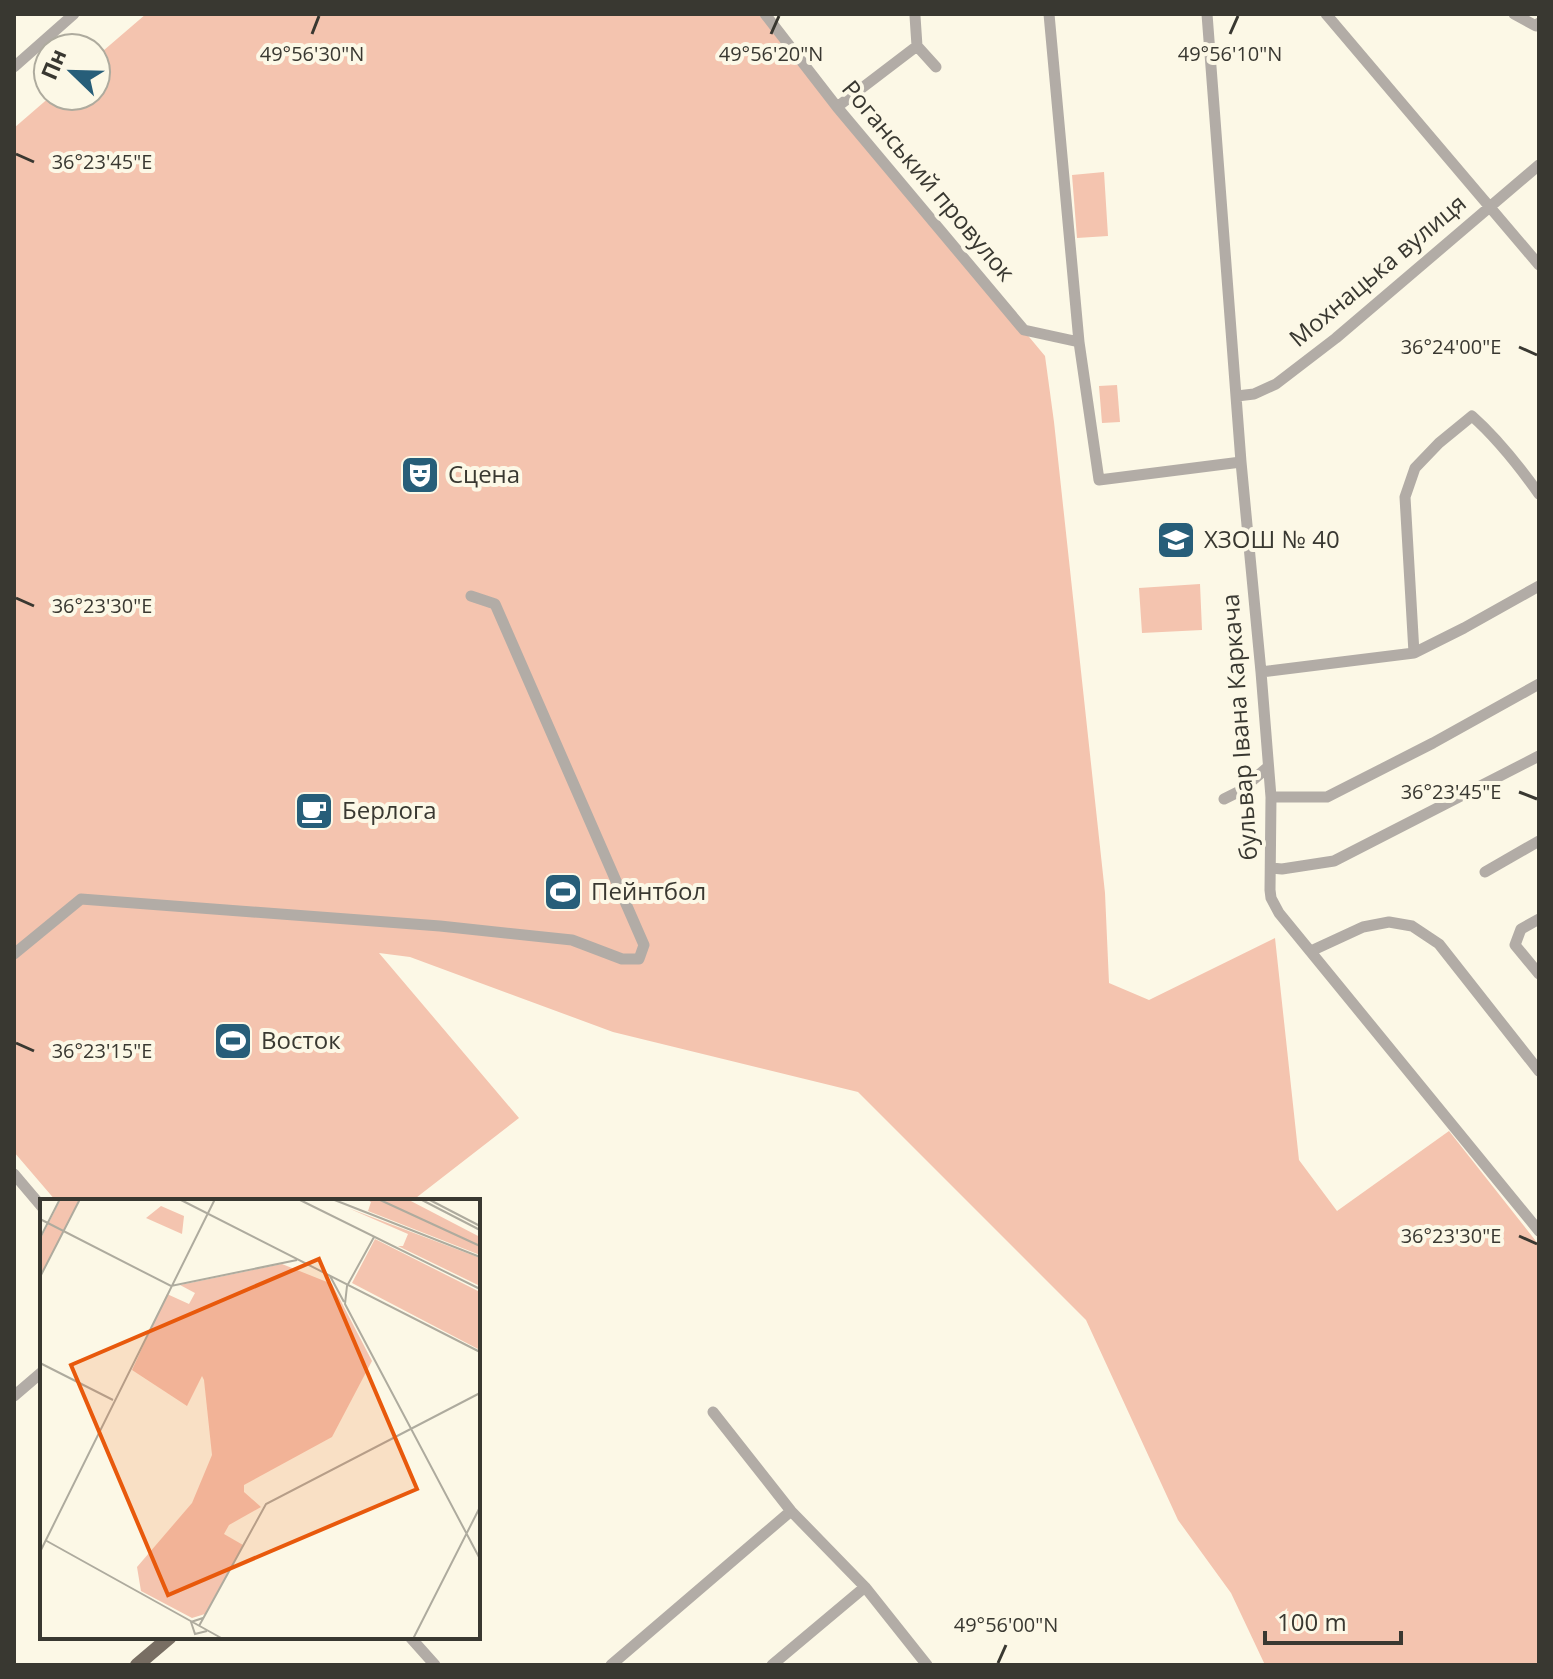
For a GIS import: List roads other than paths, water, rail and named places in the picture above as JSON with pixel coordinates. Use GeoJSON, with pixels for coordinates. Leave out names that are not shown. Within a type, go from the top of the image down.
{"type":"FeatureCollection","features":[{"type":"Feature","properties":{"kind":"main road"},"geometry":{"type":"LineString","coordinates":[[137,1665],[168,1639]]}},
{"type":"Feature","properties":{"kind":"street"},"geometry":{"type":"LineString","coordinates":[[14,67],[74,14]]}},
{"type":"Feature","properties":{"kind":"street","name":"Роганський провулок"},"geometry":{"type":"LineString","coordinates":[[765,14],[837,107],[1024,330],[1079,342]]}},
{"type":"Feature","properties":{"kind":"street"},"geometry":{"type":"LineString","coordinates":[[1049,14],[1079,342],[1099,480],[1241,462]]}},
{"type":"Feature","properties":{"kind":"street","name":"бульвар Івана Каркача"},"geometry":{"type":"LineString","coordinates":[[1207,14],[1241,462],[1271,797],[1271,898],[1279,913],[1539,1231]]}},
{"type":"Feature","properties":{"kind":"street"},"geometry":{"type":"LineString","coordinates":[[1326,14],[1539,265]]}},
{"type":"Feature","properties":{"kind":"street"},"geometry":{"type":"LineString","coordinates":[[1514,14],[1538,26]]}},
{"type":"Feature","properties":{"kind":"street"},"geometry":{"type":"LineString","coordinates":[[915,16],[917,46],[936,67]]}},
{"type":"Feature","properties":{"kind":"street"},"geometry":{"type":"LineString","coordinates":[[837,107],[917,46]]}},
{"type":"Feature","properties":{"kind":"street","name":"Мохнацька вулиця"},"geometry":{"type":"LineString","coordinates":[[1237,396],[1254,394],[1276,384],[1336,338],[1539,165]]}},
{"type":"Feature","properties":{"kind":"street"},"geometry":{"type":"LineString","coordinates":[[1414,653],[1405,497],[1415,468],[1472,416],[1514,459],[1539,494]]}},
{"type":"Feature","properties":{"kind":"street"},"geometry":{"type":"LineString","coordinates":[[1261,672],[1414,653],[1539,586]]}},
{"type":"Feature","properties":{"kind":"street"},"geometry":{"type":"LineString","coordinates":[[14,954],[81,899],[440,926],[572,940],[622,959],[639,959],[644,945],[495,604],[471,596]]}},
{"type":"Feature","properties":{"kind":"street"},"geometry":{"type":"LineString","coordinates":[[1271,797],[1327,797],[1539,684]]}},
{"type":"Feature","properties":{"kind":"street"},"geometry":{"type":"LineString","coordinates":[[1271,868],[1334,861],[1539,756]]}},
{"type":"Feature","properties":{"kind":"street"},"geometry":{"type":"LineString","coordinates":[[1224,799],[1240,791],[1268,767]]}},
{"type":"Feature","properties":{"kind":"street"},"geometry":{"type":"LineString","coordinates":[[1485,872],[1539,841]]}},
{"type":"Feature","properties":{"kind":"street"},"geometry":{"type":"LineString","coordinates":[[1539,919],[1521,929],[1515,945],[1539,974]]}},
{"type":"Feature","properties":{"kind":"street"},"geometry":{"type":"LineString","coordinates":[[1311,951],[1363,927],[1389,922],[1412,926],[1439,944],[1539,1071]]}},
{"type":"Feature","properties":{"kind":"street"},"geometry":{"type":"LineString","coordinates":[[14,1174],[40,1205]]}},
{"type":"Feature","properties":{"kind":"street"},"geometry":{"type":"LineString","coordinates":[[14,1396],[40,1374]]}},
{"type":"Feature","properties":{"kind":"street"},"geometry":{"type":"LineString","coordinates":[[713,1412],[791,1511],[865,1587],[927,1665]]}},
{"type":"Feature","properties":{"kind":"street"},"geometry":{"type":"LineString","coordinates":[[611,1665],[791,1511]]}},
{"type":"Feature","properties":{"kind":"street"},"geometry":{"type":"LineString","coordinates":[[772,1665],[865,1587]]}},
{"type":"Feature","properties":{"kind":"street"},"geometry":{"type":"LineString","coordinates":[[412,1639],[435,1665]]}},
{"type":"Feature","properties":{"kind":"place","name":"Сцена"},"geometry":{"type":"Point","coordinates":[420,475]}},
{"type":"Feature","properties":{"kind":"place","name":"ХЗОШ № 40"},"geometry":{"type":"Point","coordinates":[1176,540]}},
{"type":"Feature","properties":{"kind":"place","name":"Берлога"},"geometry":{"type":"Point","coordinates":[314,811]}},
{"type":"Feature","properties":{"kind":"place","name":"Пейнтбол"},"geometry":{"type":"Point","coordinates":[563,892]}},
{"type":"Feature","properties":{"kind":"place","name":"Восток"},"geometry":{"type":"Point","coordinates":[233,1041]}}]}
